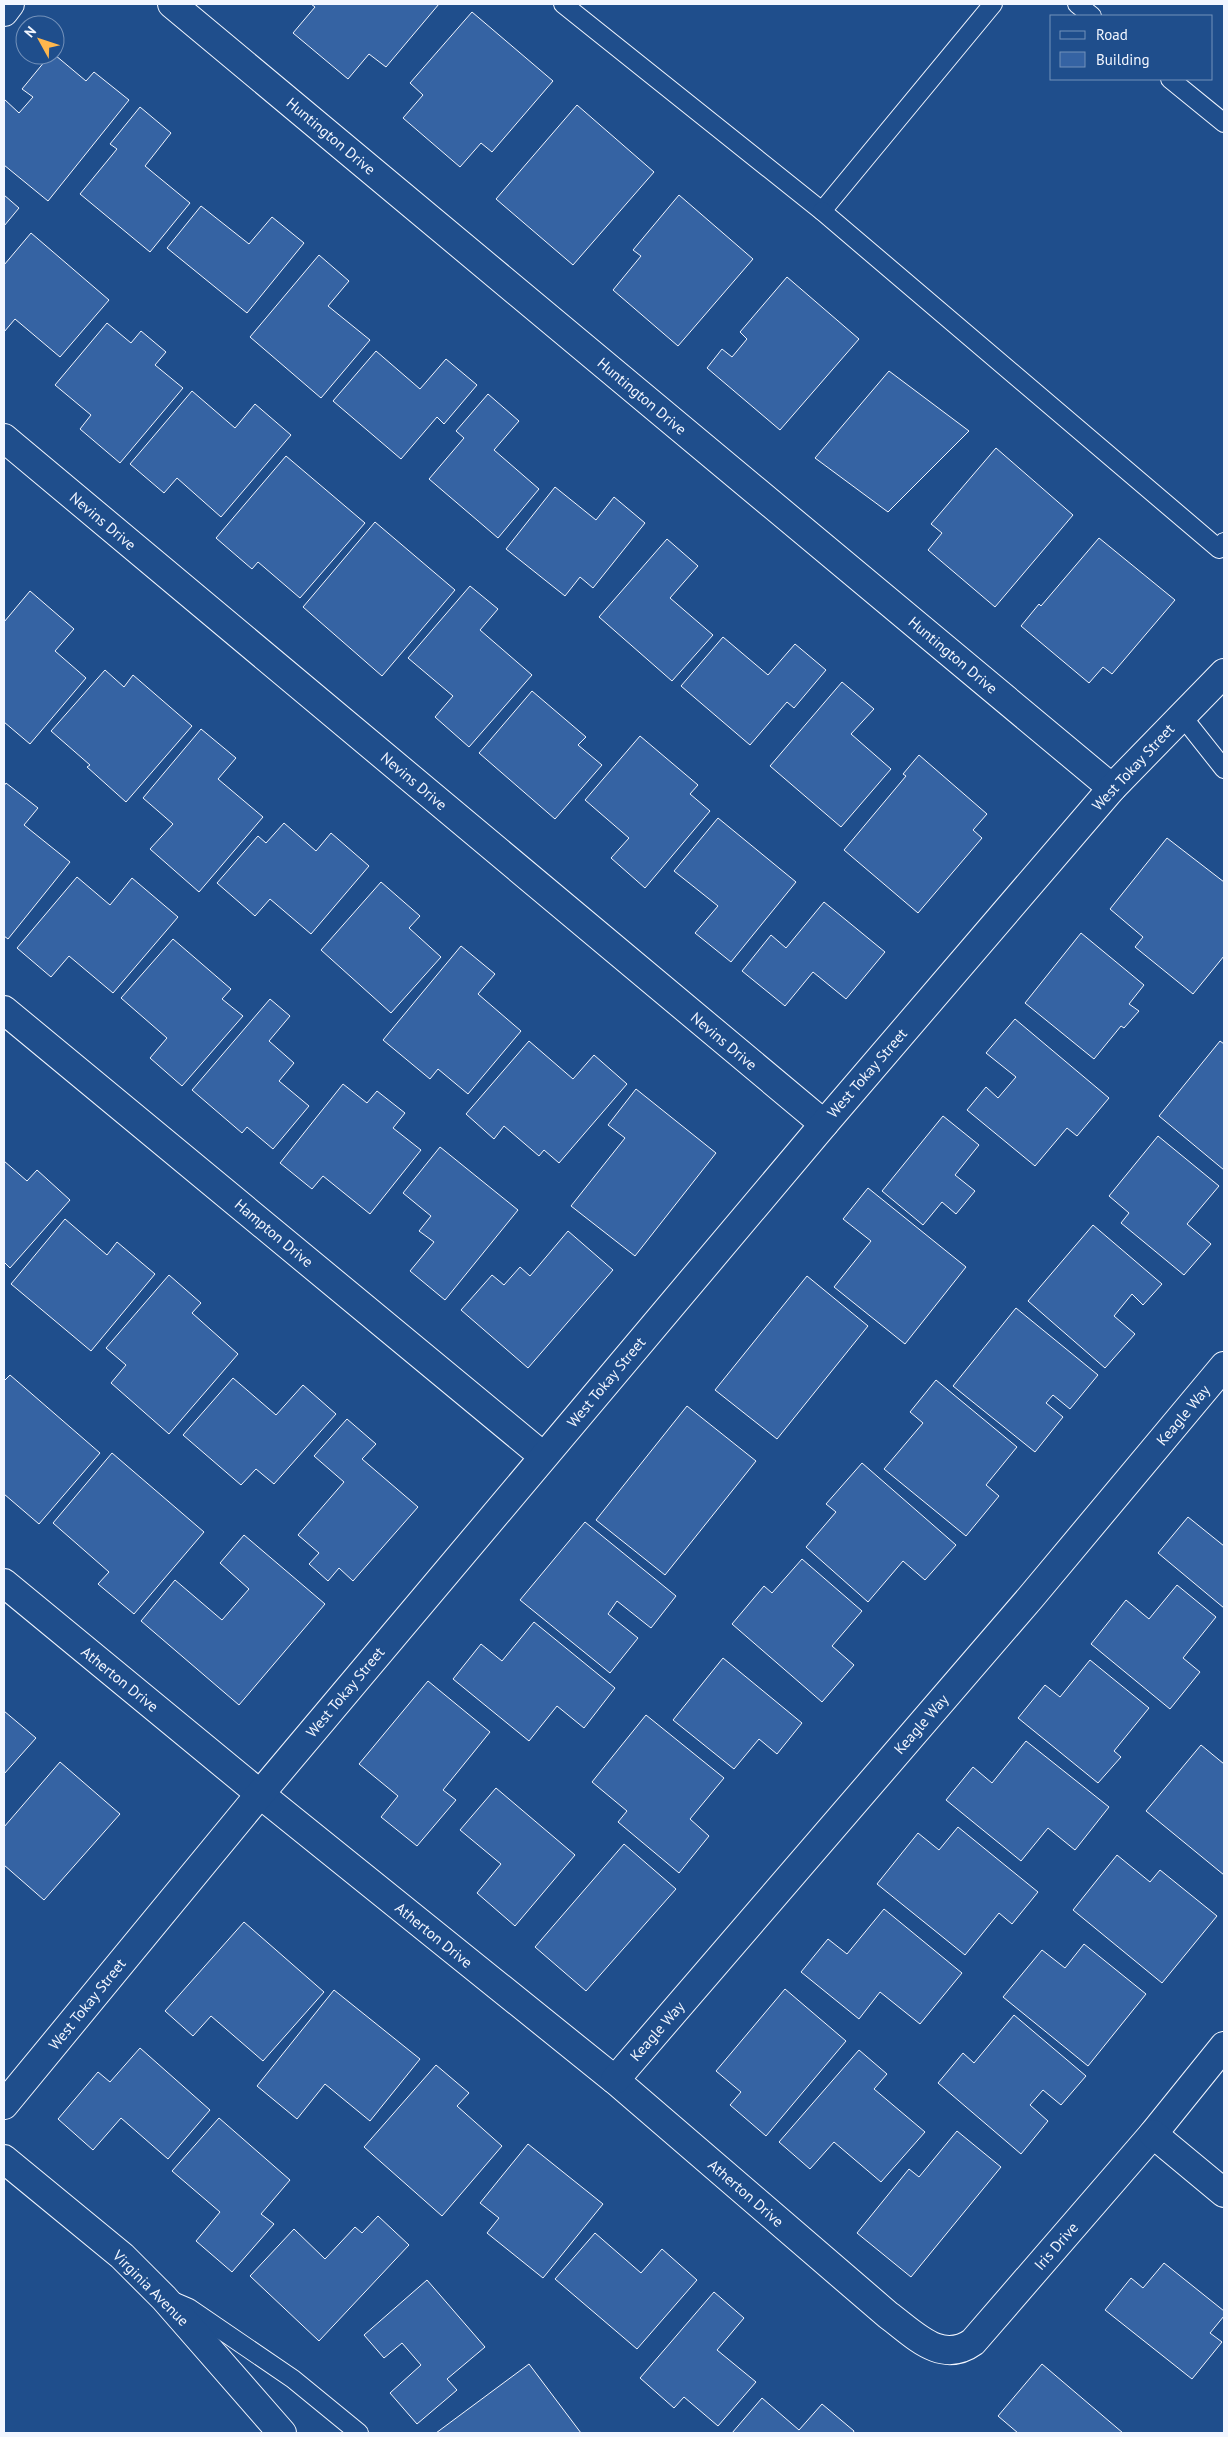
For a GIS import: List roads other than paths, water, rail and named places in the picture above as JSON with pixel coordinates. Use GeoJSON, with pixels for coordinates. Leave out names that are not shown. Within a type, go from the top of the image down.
{"type":"FeatureCollection","features":[{"type":"Feature","properties":{"kind":"street"},"geometry":{"type":"LineString","coordinates":[[4,12],[10,4]]}},
{"type":"Feature","properties":{"kind":"street","name":"Huntington Drive"},"geometry":{"type":"LineString","coordinates":[[172,4],[1112,788]]}},
{"type":"Feature","properties":{"kind":"street","name":"Nevins Drive"},"geometry":{"type":"LineString","coordinates":[[4,438],[824,1124]]}},
{"type":"Feature","properties":{"kind":"street","name":"West Tokay Street"},"geometry":{"type":"LineString","coordinates":[[4,2105],[260,1794],[824,1124],[1112,788],[1224,673]]}},
{"type":"Feature","properties":{"kind":"street","name":"Hampton Drive"},"geometry":{"type":"LineString","coordinates":[[4,1010],[543,1456]]}},
{"type":"Feature","properties":{"kind":"street","name":"Keagle Way"},"geometry":{"type":"LineString","coordinates":[[615,2080],[1024,1605],[1224,1366]]}},
{"type":"Feature","properties":{"kind":"street","name":"Atherton Drive"},"geometry":{"type":"LineString","coordinates":[[4,1583],[260,1794],[615,2080],[860,2292]]}},
{"type":"Feature","properties":{"kind":"street","name":"Iris Drive"},"geometry":{"type":"LineString","coordinates":[[860,2292],[888,2316],[935,2349],[963,2349],[973,2342],[1153,2134],[1224,2046]]}},
{"type":"Feature","properties":{"kind":"street"},"geometry":{"type":"LineString","coordinates":[[1153,2134],[1224,2193]]}},
{"type":"Feature","properties":{"kind":"street","name":"Virginia Avenue"},"geometry":{"type":"LineString","coordinates":[[4,2160],[122,2256],[164,2298],[282,2433]]}},
{"type":"Feature","properties":{"kind":"lane"},"geometry":{"type":"LineString","coordinates":[[563,4],[822,211],[1222,548]]}},
{"type":"Feature","properties":{"kind":"lane"},"geometry":{"type":"LineString","coordinates":[[822,211],[993,4]]}},
{"type":"Feature","properties":{"kind":"lane"},"geometry":{"type":"LineString","coordinates":[[1077,4],[1091,15]]}},
{"type":"Feature","properties":{"kind":"lane"},"geometry":{"type":"LineString","coordinates":[[1171,80],[1224,123]]}},
{"type":"Feature","properties":{"kind":"lane"},"geometry":{"type":"LineString","coordinates":[[1182,716],[1224,769]]}},
{"type":"Feature","properties":{"kind":"lane"},"geometry":{"type":"LineString","coordinates":[[164,2298],[189,2308],[293,2379],[359,2433]]}}]}
